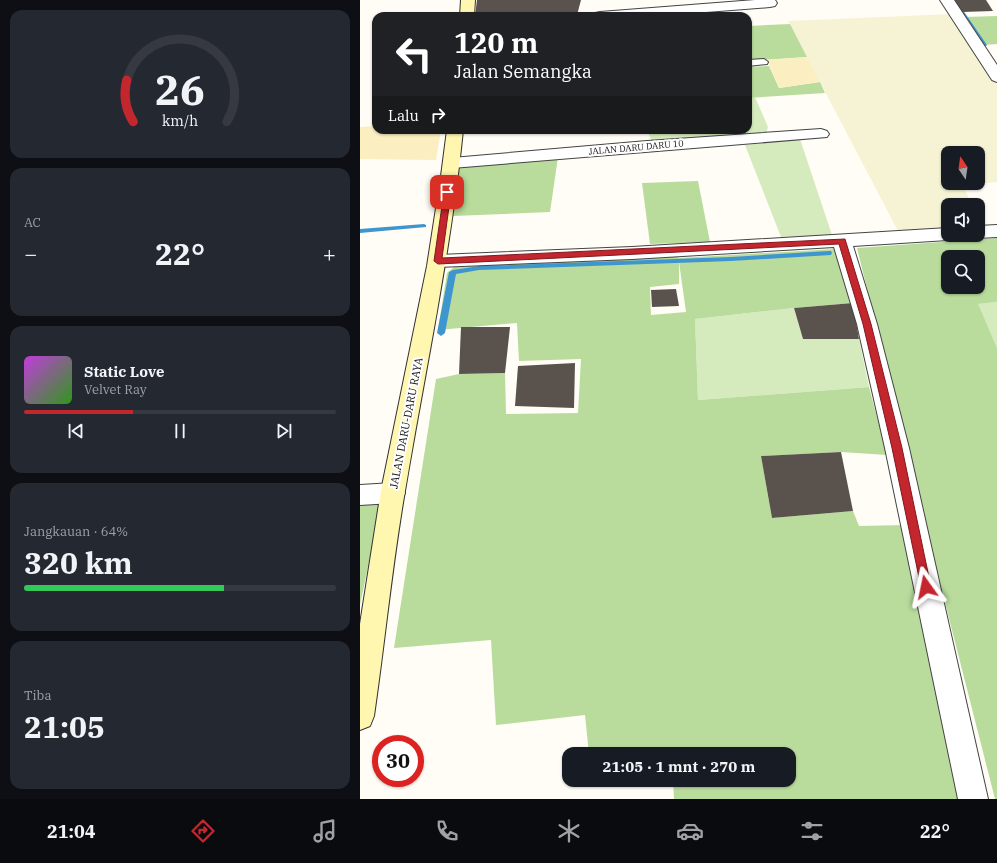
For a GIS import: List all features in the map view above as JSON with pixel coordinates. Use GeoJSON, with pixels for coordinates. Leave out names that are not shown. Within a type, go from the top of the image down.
{"type":"FeatureCollection","features":[{"type":"Feature","properties":{"kind":"main road"},"geometry":{"type":"LineString","coordinates":[[467,12],[468,0]]}},
{"type":"Feature","properties":{"kind":"main road","name":"JALAN DARU-DARU RAYA"},"geometry":{"type":"LineString","coordinates":[[360,716],[393,493],[438,261],[455,134]]}},
{"type":"Feature","properties":{"kind":"street"},"geometry":{"type":"LineString","coordinates":[[947,0],[997,76]]}},
{"type":"Feature","properties":{"kind":"street"},"geometry":{"type":"LineString","coordinates":[[652,12],[770,3]]}},
{"type":"Feature","properties":{"kind":"street"},"geometry":{"type":"LineString","coordinates":[[982,52],[997,51]]}},
{"type":"Feature","properties":{"kind":"street","name":"JALAN DARU DARU 10"},"geometry":{"type":"LineString","coordinates":[[452,163],[647,146],[821,134]]}},
{"type":"Feature","properties":{"kind":"street"},"geometry":{"type":"LineString","coordinates":[[985,232],[997,231]]}},
{"type":"Feature","properties":{"kind":"street"},"geometry":{"type":"LineString","coordinates":[[438,261],[842,241],[941,234]]}},
{"type":"Feature","properties":{"kind":"street"},"geometry":{"type":"LineString","coordinates":[[842,241],[867,324],[895,440],[973,799]]}},
{"type":"Feature","properties":{"kind":"street"},"geometry":{"type":"LineString","coordinates":[[360,495],[393,493]]}},
{"type":"Feature","properties":{"kind":"lane"},"geometry":{"type":"LineString","coordinates":[[752,63],[764,62]]}},
{"type":"Feature","properties":{"kind":"shaded area"},"geometry":{"type":"Polygon","coordinates":[[[952,14],[997,85],[997,182],[985,183],[985,146],[941,146],[941,190],[965,190],[969,198],[941,198],[941,228],[898,231],[788,21],[952,14]]]}},
{"type":"Feature","properties":{"kind":"green space"},"geometry":{"type":"Polygon","coordinates":[[[997,16],[997,44],[984,45],[966,17],[997,16]]]}},
{"type":"Feature","properties":{"kind":"green space"},"geometry":{"type":"Polygon","coordinates":[[[790,24],[807,57],[752,61],[752,26],[790,24]]]}},
{"type":"Feature","properties":{"kind":"green space"},"geometry":{"type":"Polygon","coordinates":[[[769,66],[779,88],[820,82],[825,93],[752,98],[752,67],[769,66]]]}},
{"type":"Feature","properties":{"kind":"green space"},"geometry":{"type":"Polygon","coordinates":[[[752,97],[755,97],[768,127],[766,134],[652,142],[649,134],[752,134],[752,97]]]}},
{"type":"Feature","properties":{"kind":"green space"},"geometry":{"type":"Polygon","coordinates":[[[800,139],[832,235],[781,237],[745,145],[800,139]]]}},
{"type":"Feature","properties":{"kind":"green space"},"geometry":{"type":"Polygon","coordinates":[[[558,157],[550,212],[453,216],[454,198],[457,195],[456,183],[460,165],[558,157]]]}},
{"type":"Feature","properties":{"kind":"green space"},"geometry":{"type":"Polygon","coordinates":[[[698,181],[710,242],[650,244],[642,183],[698,181]]]}},
{"type":"Feature","properties":{"kind":"green space"},"geometry":{"type":"Polygon","coordinates":[[[997,238],[997,302],[978,304],[997,348],[997,799],[995,799],[857,248],[941,242],[985,242],[985,239],[997,238]]]}},
{"type":"Feature","properties":{"kind":"green space"},"geometry":{"type":"Polygon","coordinates":[[[835,249],[853,303],[695,319],[698,400],[869,387],[887,455],[841,452],[761,456],[772,518],[853,511],[859,526],[905,525],[962,799],[674,799],[673,787],[796,787],[796,747],[588,747],[585,715],[496,725],[491,640],[394,648],[436,379],[459,374],[505,373],[506,414],[578,413],[581,359],[519,361],[517,323],[438,330],[447,273],[455,266],[676,256],[679,258],[835,249]],[[679,262],[679,284],[650,287],[651,315],[686,312],[679,262]]]}},
{"type":"Feature","properties":{"kind":"green space"},"geometry":{"type":"Polygon","coordinates":[[[997,302],[997,348],[977,304],[997,302]]]}},
{"type":"Feature","properties":{"kind":"green space"},"geometry":{"type":"Polygon","coordinates":[[[794,308],[803,339],[859,339],[869,387],[698,400],[695,319],[794,308]]]}},
{"type":"Feature","properties":{"kind":"green space"},"geometry":{"type":"Polygon","coordinates":[[[382,500],[360,605],[360,501],[382,500]]]}},
{"type":"Feature","properties":{"kind":"sand"},"geometry":{"type":"Polygon","coordinates":[[[807,57],[820,82],[779,88],[767,60],[807,57]]]}},
{"type":"Feature","properties":{"kind":"sand"},"geometry":{"type":"Polygon","coordinates":[[[372,126],[372,134],[440,134],[436,160],[360,159],[360,127],[372,126]]]}},
{"type":"Feature","properties":{"kind":"building"},"geometry":{"type":"Polygon","coordinates":[[[477,0],[581,0],[578,12],[476,12],[477,0]]]}},
{"type":"Feature","properties":{"kind":"building"},"geometry":{"type":"Polygon","coordinates":[[[954,0],[986,0],[993,11],[962,12],[954,0]]]}},
{"type":"Feature","properties":{"kind":"building"},"geometry":{"type":"Polygon","coordinates":[[[676,289],[679,306],[652,307],[651,290],[676,289]]]}},
{"type":"Feature","properties":{"kind":"building"},"geometry":{"type":"Polygon","coordinates":[[[853,303],[859,339],[803,339],[794,308],[853,303]]]}},
{"type":"Feature","properties":{"kind":"building"},"geometry":{"type":"Polygon","coordinates":[[[461,327],[510,327],[505,373],[459,374],[461,327]]]}},
{"type":"Feature","properties":{"kind":"building"},"geometry":{"type":"Polygon","coordinates":[[[575,363],[574,408],[515,406],[518,366],[575,363]]]}},
{"type":"Feature","properties":{"kind":"building"},"geometry":{"type":"Polygon","coordinates":[[[841,452],[853,511],[772,518],[761,456],[841,452]]]}},
{"type":"Feature","properties":{"kind":"waterway"},"geometry":{"type":"LineString","coordinates":[[954,0],[984,45]]}},
{"type":"Feature","properties":{"kind":"waterway"},"geometry":{"type":"LineString","coordinates":[[360,231],[424,226]]}},
{"type":"Feature","properties":{"kind":"waterway"},"geometry":{"type":"LineString","coordinates":[[441,333],[453,272],[479,268],[731,259],[829,253]]}},
{"type":"Feature","properties":{"kind":"route"},"geometry":{"type":"LineString","coordinates":[[447,192],[438,261],[632,253],[842,241],[867,324],[897,448],[926,587]]}}]}
